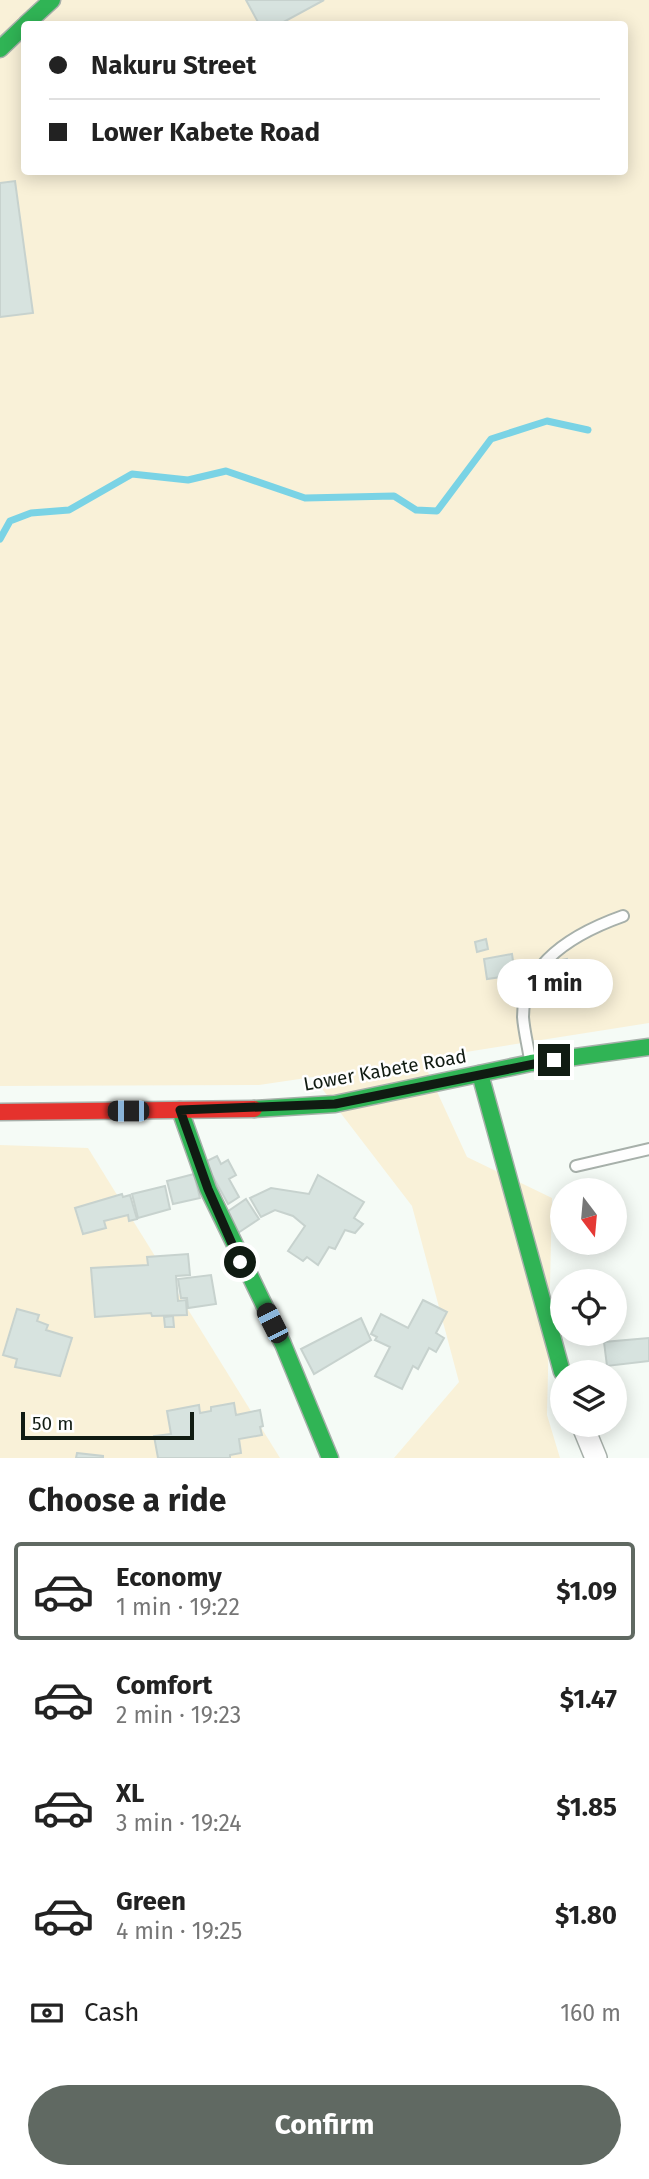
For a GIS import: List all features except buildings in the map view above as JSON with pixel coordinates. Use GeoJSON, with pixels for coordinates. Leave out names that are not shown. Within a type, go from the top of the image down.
{"type":"FeatureCollection","features":[{"type":"Feature","properties":{"kind":"street"},"geometry":{"type":"LineString","coordinates":[[29,21],[52,0]]}},
{"type":"Feature","properties":{"kind":"street"},"geometry":{"type":"LineString","coordinates":[[0,49],[21,29]]}},
{"type":"Feature","properties":{"kind":"street","name":"Lower Kabete Road"},"geometry":{"type":"LineString","coordinates":[[0,1112],[180,1110],[335,1104],[531,1063],[649,1047]]}},
{"type":"Feature","properties":{"kind":"street"},"geometry":{"type":"LineString","coordinates":[[480,1074],[559,1360]]}},
{"type":"Feature","properties":{"kind":"street"},"geometry":{"type":"LineString","coordinates":[[180,1110],[225,1231],[283,1344],[330,1458]]}},
{"type":"Feature","properties":{"kind":"street"},"geometry":{"type":"LineString","coordinates":[[587,1437],[596,1458]]}},
{"type":"Feature","properties":{"kind":"lane"},"geometry":{"type":"LineString","coordinates":[[531,1063],[523,1016],[529,988],[541,965],[589,928],[623,916]]}},
{"type":"Feature","properties":{"kind":"lane"},"geometry":{"type":"LineString","coordinates":[[576,1166],[649,1149]]}},
{"type":"Feature","properties":{"kind":"shaded area"},"geometry":{"type":"Polygon","coordinates":[[[0,0],[649,0],[649,1023],[422,1059],[467,1157],[550,1197],[547,1415],[550,1437],[554,1437],[560,1458],[394,1458],[459,1382],[412,1206],[313,1077],[259,1085],[0,1086],[0,0]]]}},
{"type":"Feature","properties":{"kind":"shaded area"},"geometry":{"type":"Polygon","coordinates":[[[0,1145],[88,1148],[280,1458],[0,1458],[0,1145]]]}},
{"type":"Feature","properties":{"kind":"waterway"},"geometry":{"type":"LineString","coordinates":[[0,539],[10,521],[31,513],[69,510],[132,474],[188,480],[226,471],[305,498],[394,496],[416,510],[437,511],[491,439],[547,421],[588,430]]}},
{"type":"Feature","properties":{"kind":"traffic: fast"},"geometry":{"type":"LineString","coordinates":[[29,21],[52,0]]}},
{"type":"Feature","properties":{"kind":"traffic: fast"},"geometry":{"type":"LineString","coordinates":[[0,49],[21,29]]}},
{"type":"Feature","properties":{"kind":"traffic: fast"},"geometry":{"type":"LineString","coordinates":[[254,1109],[335,1104],[531,1063],[649,1047]]}},
{"type":"Feature","properties":{"kind":"traffic: fast"},"geometry":{"type":"LineString","coordinates":[[480,1074],[559,1360]]}},
{"type":"Feature","properties":{"kind":"traffic: fast"},"geometry":{"type":"LineString","coordinates":[[180,1110],[208,1189],[283,1344],[330,1458]]}},
{"type":"Feature","properties":{"kind":"traffic: jam"},"geometry":{"type":"LineString","coordinates":[[0,1112],[254,1109]]}},
{"type":"Feature","properties":{"kind":"route"},"geometry":{"type":"LineString","coordinates":[[240,1262],[208,1189],[180,1110],[266,1109],[335,1104],[554,1060]]}}]}
